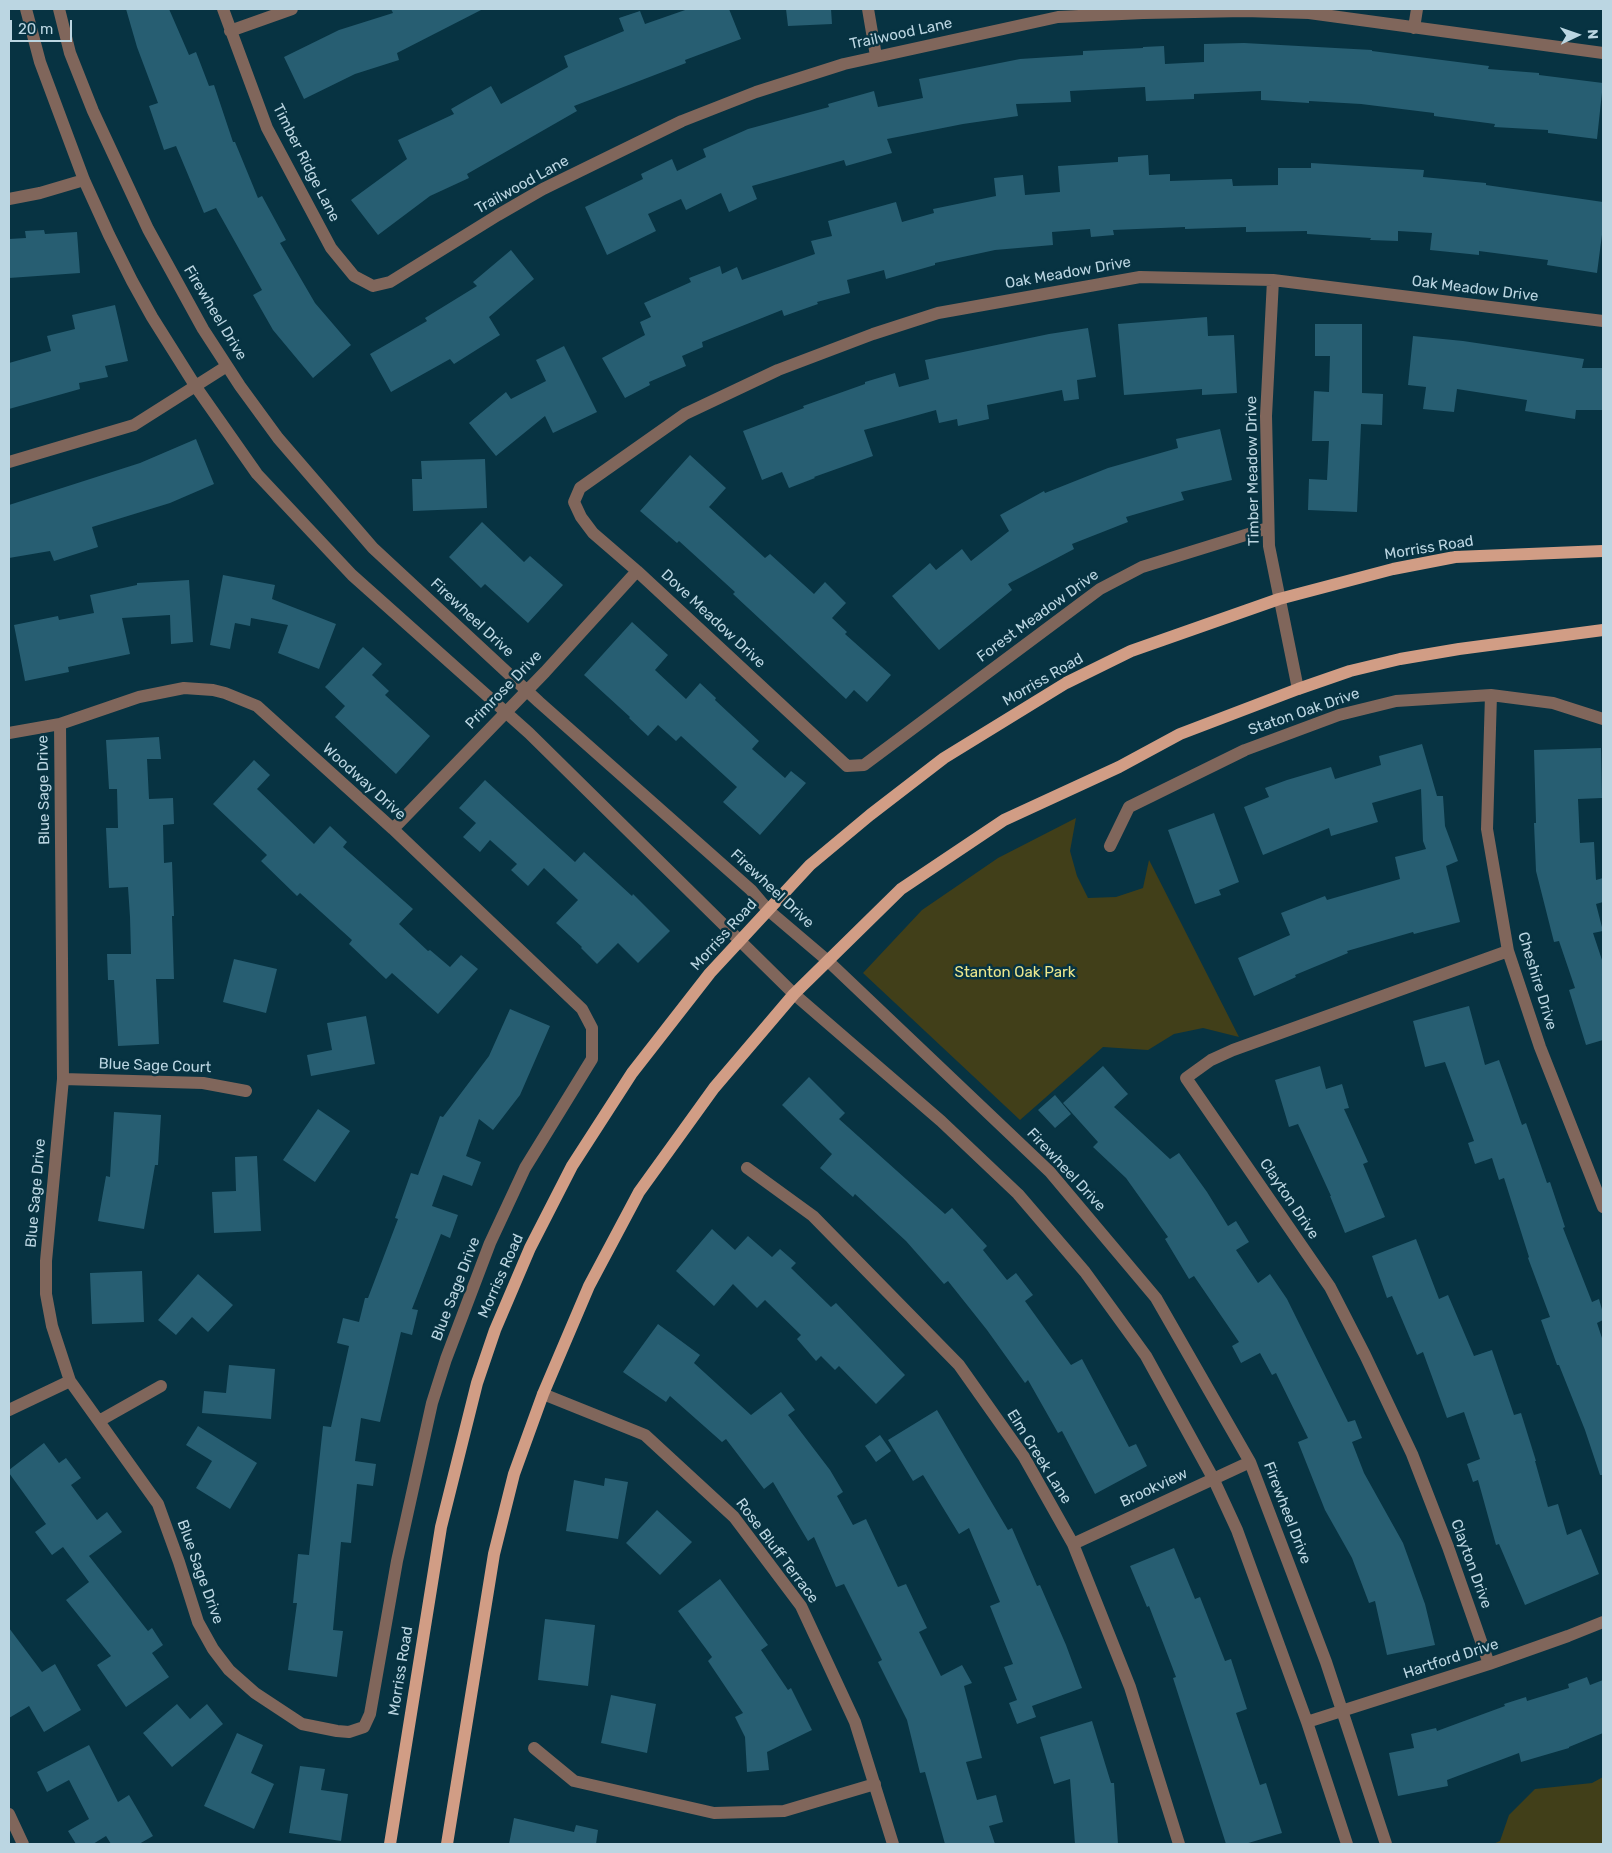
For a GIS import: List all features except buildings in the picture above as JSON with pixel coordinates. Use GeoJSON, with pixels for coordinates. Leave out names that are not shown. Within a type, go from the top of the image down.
{"type":"FeatureCollection","features":[{"type":"Feature","properties":{"kind":"main road","name":"Morriss Road"},"geometry":{"type":"LineString","coordinates":[[390,1844],[441,1527],[477,1383],[494,1330],[530,1248],[572,1166],[632,1073],[710,973],[810,865],[870,815],[944,758],[1066,684],[1131,651],[1279,599],[1393,569],[1455,557],[1603,551]]}},
{"type":"Feature","properties":{"kind":"main road"},"geometry":{"type":"LineString","coordinates":[[446,1844],[494,1554],[514,1474],[543,1394],[589,1286],[639,1192],[714,1088],[794,994],[901,889],[1004,820],[1119,766],[1180,734],[1350,671],[1400,659],[1469,647],[1603,630]]}},
{"type":"Feature","properties":{"kind":"street"},"geometry":{"type":"LineString","coordinates":[[26,9],[40,62],[84,180],[132,281],[196,387],[257,474],[346,568],[529,732],[794,994],[955,1134],[1018,1194],[1079,1264],[1146,1356],[1213,1478],[1237,1530],[1307,1722],[1348,1844]]}},
{"type":"Feature","properties":{"kind":"street","name":"Firewheel Drive"},"geometry":{"type":"LineString","coordinates":[[58,9],[70,53],[93,112],[148,229],[203,329],[278,438],[373,548],[527,690],[750,890],[768,910],[828,961],[1050,1172],[1156,1298],[1250,1462],[1326,1662],[1386,1844]]}},
{"type":"Feature","properties":{"kind":"street","name":"Timber Ridge Lane"},"geometry":{"type":"LineString","coordinates":[[223,9],[267,128],[331,248],[354,276],[373,286]]}},
{"type":"Feature","properties":{"kind":"street"},"geometry":{"type":"LineString","coordinates":[[230,31],[292,9]]}},
{"type":"Feature","properties":{"kind":"street"},"geometry":{"type":"LineString","coordinates":[[868,9],[876,56]]}},
{"type":"Feature","properties":{"kind":"street"},"geometry":{"type":"LineString","coordinates":[[1414,28],[1417,9]]}},
{"type":"Feature","properties":{"kind":"street","name":"Trailwood Lane"},"geometry":{"type":"LineString","coordinates":[[373,286],[390,282],[543,189],[682,121],[756,92],[844,64],[1058,17],[1143,11],[1308,13],[1603,53]]}},
{"type":"Feature","properties":{"kind":"street"},"geometry":{"type":"LineString","coordinates":[[9,200],[84,180]]}},
{"type":"Feature","properties":{"kind":"street","name":"Oak Meadow Drive"},"geometry":{"type":"LineString","coordinates":[[580,488],[685,414],[778,370],[873,334],[938,313],[1140,277],[1273,280],[1603,321]]}},
{"type":"Feature","properties":{"kind":"street","name":"Timber Meadow Drive"},"geometry":{"type":"LineString","coordinates":[[1273,280],[1266,416],[1269,546],[1298,689]]}},
{"type":"Feature","properties":{"kind":"street"},"geometry":{"type":"LineString","coordinates":[[9,462],[134,425],[227,366]]}},
{"type":"Feature","properties":{"kind":"street","name":"Dove Meadow Drive"},"geometry":{"type":"LineString","coordinates":[[580,488],[574,502],[581,517],[593,533],[637,571],[847,766]]}},
{"type":"Feature","properties":{"kind":"street","name":"Forest Meadow Drive"},"geometry":{"type":"LineString","coordinates":[[847,766],[864,765],[1100,588],[1142,567],[1268,528]]}},
{"type":"Feature","properties":{"kind":"street","name":"Primrose Drive"},"geometry":{"type":"LineString","coordinates":[[393,829],[527,690],[637,571]]}},
{"type":"Feature","properties":{"kind":"street","name":"Woodway Drive"},"geometry":{"type":"LineString","coordinates":[[9,733],[60,724],[139,697],[166,690],[184,688],[213,690],[252,704],[265,713],[314,760],[393,829],[582,1009],[592,1028],[593,1044],[592,1059],[581,1076]]}},
{"type":"Feature","properties":{"kind":"street","name":"Staton Oak Drive"},"geometry":{"type":"LineString","coordinates":[[1110,846],[1129,807],[1244,750],[1339,715],[1396,701],[1491,694],[1553,703],[1603,719]]}},
{"type":"Feature","properties":{"kind":"street","name":"Cheshire Drive"},"geometry":{"type":"LineString","coordinates":[[1491,694],[1487,829],[1508,950],[1540,1047],[1603,1207]]}},
{"type":"Feature","properties":{"kind":"street","name":"Blue Sage Drive"},"geometry":{"type":"LineString","coordinates":[[60,724],[62,1078],[46,1261],[46,1294],[52,1326],[70,1381],[158,1504],[198,1622],[212,1649],[229,1670],[255,1694],[302,1724],[314,1728],[348,1732],[364,1727],[370,1714],[397,1561],[432,1403],[446,1359],[490,1243],[521,1176],[581,1076]]}},
{"type":"Feature","properties":{"kind":"street","name":"Clayton Drive"},"geometry":{"type":"LineString","coordinates":[[1488,1664],[1448,1547],[1412,1454],[1339,1304],[1330,1287],[1186,1078],[1211,1060],[1233,1050],[1508,950]]}},
{"type":"Feature","properties":{"kind":"street","name":"Blue Sage Court"},"geometry":{"type":"LineString","coordinates":[[62,1078],[203,1083],[246,1091]]}},
{"type":"Feature","properties":{"kind":"street","name":"Elm Creek Lane"},"geometry":{"type":"LineString","coordinates":[[746,1168],[813,1216],[959,1365],[1024,1457],[1073,1544],[1130,1687],[1179,1844]]}},
{"type":"Feature","properties":{"kind":"street"},"geometry":{"type":"LineString","coordinates":[[9,1410],[70,1381]]}},
{"type":"Feature","properties":{"kind":"street"},"geometry":{"type":"LineString","coordinates":[[99,1421],[161,1386]]}},
{"type":"Feature","properties":{"kind":"street","name":"Rose Bluff Terrace"},"geometry":{"type":"LineString","coordinates":[[543,1394],[645,1435],[734,1517],[801,1606],[855,1722],[893,1844]]}},
{"type":"Feature","properties":{"kind":"street","name":"Brookview"},"geometry":{"type":"LineString","coordinates":[[1073,1544],[1250,1462]]}},
{"type":"Feature","properties":{"kind":"street","name":"Hartford Drive"},"geometry":{"type":"LineString","coordinates":[[1307,1722],[1488,1664],[1603,1622]]}},
{"type":"Feature","properties":{"kind":"street"},"geometry":{"type":"LineString","coordinates":[[534,1748],[574,1781],[714,1813],[784,1811],[875,1784]]}},
{"type":"Feature","properties":{"kind":"street"},"geometry":{"type":"LineString","coordinates":[[9,1814],[23,1844]]}},
{"type":"Feature","properties":{"kind":"green space","name":"Stanton Oak Park"},"geometry":{"type":"Polygon","coordinates":[[[1076,818],[1070,851],[1077,876],[1088,898],[1116,897],[1143,888],[1149,860],[1239,1037],[1203,1028],[1174,1034],[1148,1050],[1103,1047],[1020,1120],[863,973],[922,910],[998,858],[1076,818]]]}},
{"type":"Feature","properties":{"kind":"green space"},"geometry":{"type":"Polygon","coordinates":[[[1603,1777],[1603,1844],[1493,1844],[1500,1841],[1509,1815],[1535,1789],[1592,1783],[1603,1777]]]}}]}
